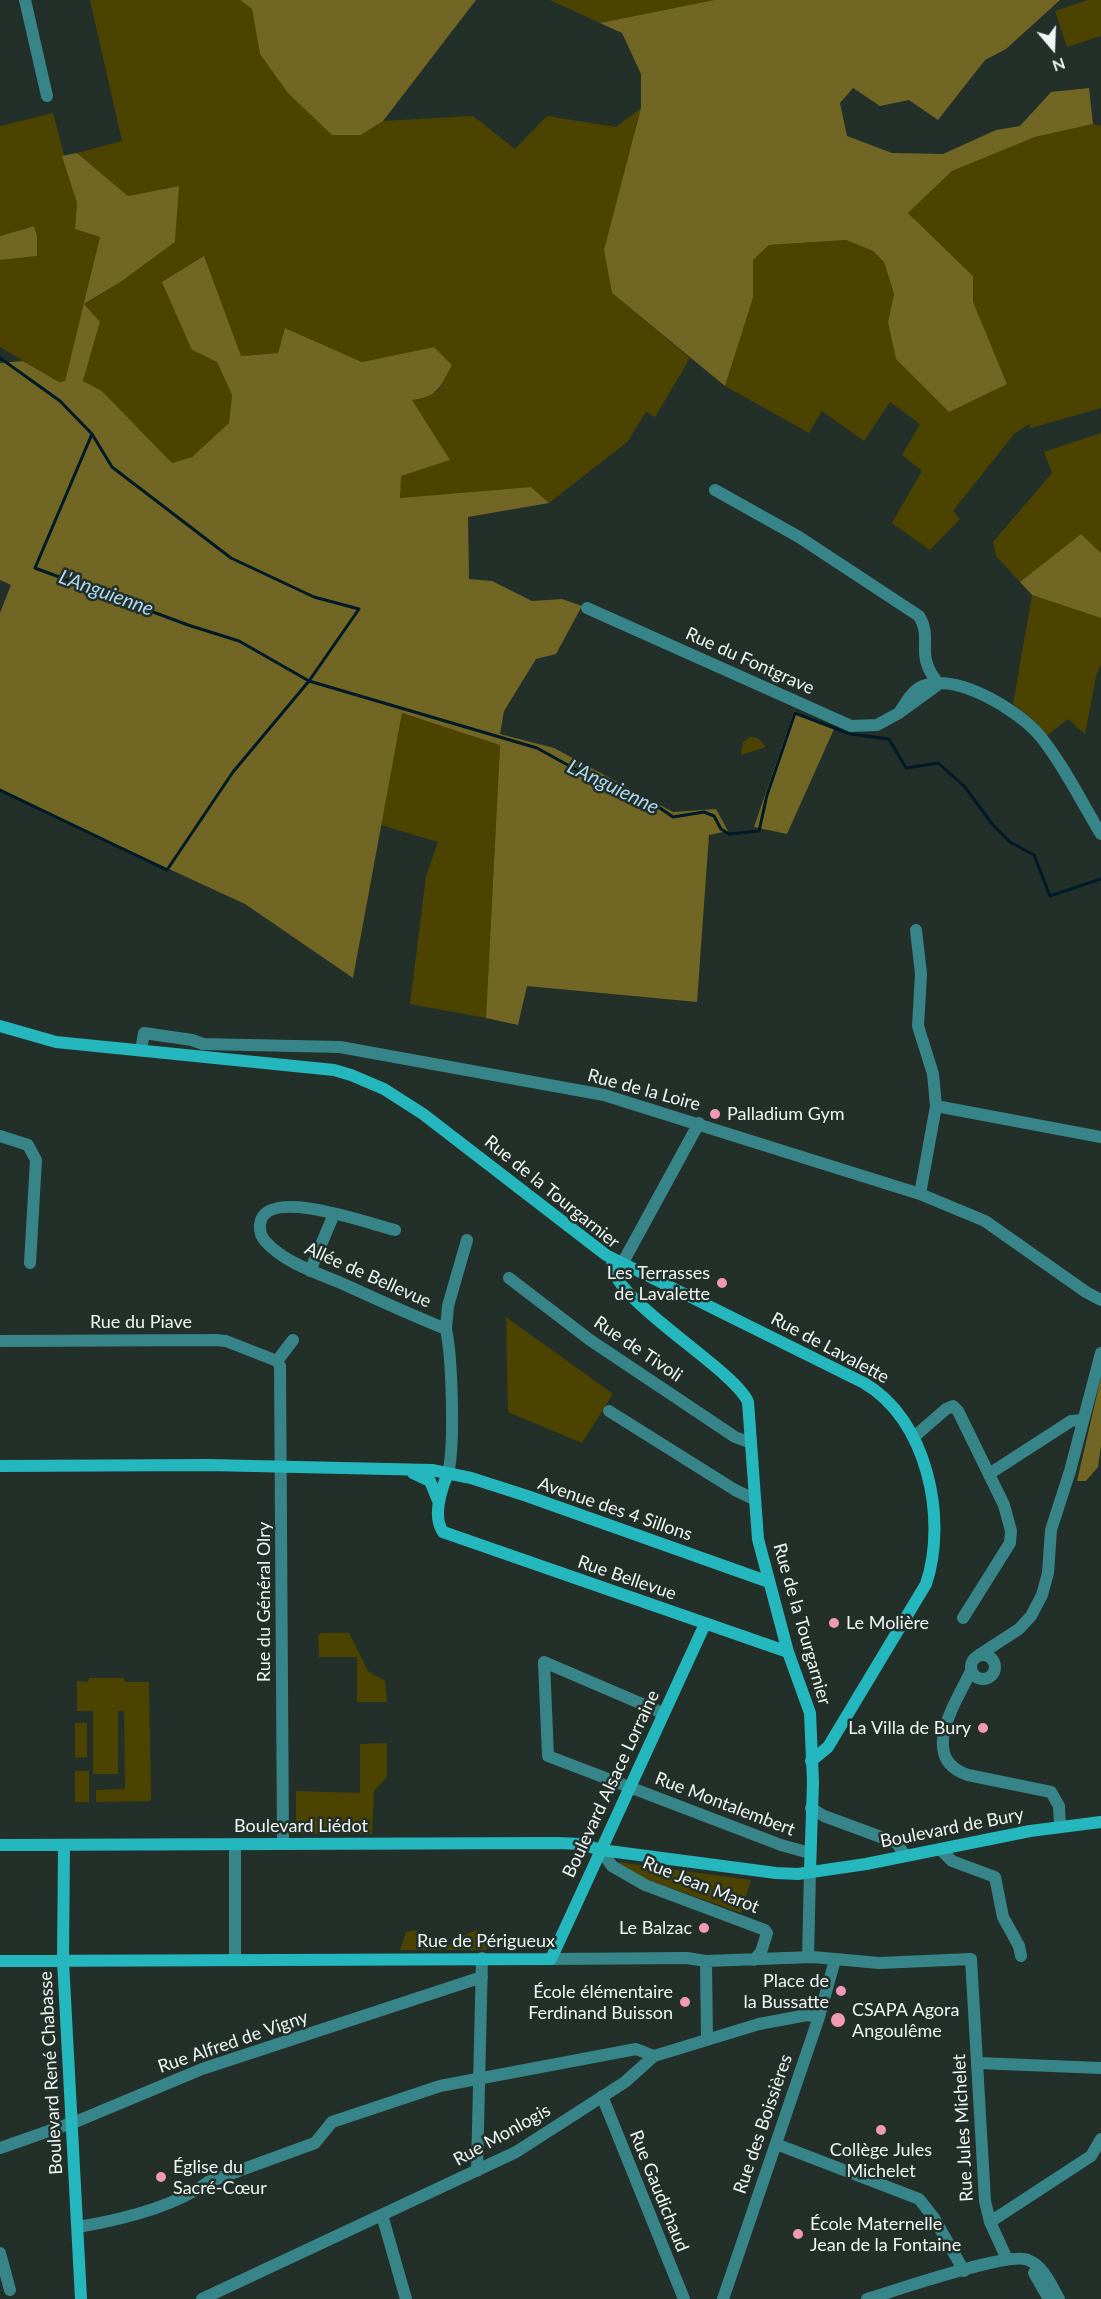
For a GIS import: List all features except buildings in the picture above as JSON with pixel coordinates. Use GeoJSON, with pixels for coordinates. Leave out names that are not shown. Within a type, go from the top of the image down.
{"type":"FeatureCollection","features":[{"type":"Feature","properties":{"kind":"street"},"geometry":{"type":"LineString","coordinates":[[25,0],[47,96]]}},
{"type":"Feature","properties":{"kind":"street"},"geometry":{"type":"LineString","coordinates":[[715,490],[799,537],[919,616],[924,629],[924,660],[928,670],[939,684],[963,686],[1003,705],[1030,725],[1041,738],[1101,834]]}},
{"type":"Feature","properties":{"kind":"street","name":"Rue du Fontgrave"},"geometry":{"type":"LineString","coordinates":[[587,609],[851,726],[877,725],[899,713],[917,689],[925,685],[939,684]]}},
{"type":"Feature","properties":{"kind":"street"},"geometry":{"type":"LineString","coordinates":[[916,930],[921,974],[918,1026],[933,1074],[936,1106],[920,1194]]}},
{"type":"Feature","properties":{"kind":"street","name":"Rue de la Tourgarnier"},"geometry":{"type":"LineString","coordinates":[[0,1026],[56,1042],[334,1070],[384,1089],[431,1120],[589,1244],[618,1262],[613,1272],[642,1306],[742,1390],[750,1409],[758,1539],[788,1652],[810,1713],[813,1782],[810,1871]]}},
{"type":"Feature","properties":{"kind":"street"},"geometry":{"type":"LineString","coordinates":[[141,1050],[150,1035]]}},
{"type":"Feature","properties":{"kind":"street"},"geometry":{"type":"LineString","coordinates":[[150,1035],[154,1051]]}},
{"type":"Feature","properties":{"kind":"street","name":"Rue de la Loire"},"geometry":{"type":"LineString","coordinates":[[150,1035],[192,1040],[203,1044],[340,1047],[604,1095],[920,1194],[985,1221],[1086,1292],[1101,1300]]}},
{"type":"Feature","properties":{"kind":"street"},"geometry":{"type":"LineString","coordinates":[[936,1106],[1101,1137]]}},
{"type":"Feature","properties":{"kind":"street"},"geometry":{"type":"LineString","coordinates":[[618,1262],[699,1123]]}},
{"type":"Feature","properties":{"kind":"street"},"geometry":{"type":"LineString","coordinates":[[0,1136],[28,1145],[36,1160],[30,1263]]}},
{"type":"Feature","properties":{"kind":"street","name":"Allée de Bellevue"},"geometry":{"type":"LineString","coordinates":[[395,1230],[300,1206],[274,1207],[262,1216],[260,1232],[265,1241],[310,1271],[446,1329],[451,1460],[448,1473]]}},
{"type":"Feature","properties":{"kind":"street"},"geometry":{"type":"LineString","coordinates":[[310,1271],[334,1214]]}},
{"type":"Feature","properties":{"kind":"street"},"geometry":{"type":"LineString","coordinates":[[446,1329],[447,1306],[467,1240]]}},
{"type":"Feature","properties":{"kind":"street","name":"Rue de Lavalette"},"geometry":{"type":"LineString","coordinates":[[618,1262],[875,1389],[901,1414],[915,1436],[927,1480],[934,1527],[935,1546],[932,1566],[926,1584],[828,1747],[811,1761]]}},
{"type":"Feature","properties":{"kind":"street","name":"Rue de Tivoli"},"geometry":{"type":"LineString","coordinates":[[509,1278],[590,1340],[735,1437],[751,1443]]}},
{"type":"Feature","properties":{"kind":"street","name":"Rue du Piave"},"geometry":{"type":"LineString","coordinates":[[0,1341],[216,1340],[226,1341],[278,1361]]}},
{"type":"Feature","properties":{"kind":"street"},"geometry":{"type":"LineString","coordinates":[[278,1361],[293,1340]]}},
{"type":"Feature","properties":{"kind":"street"},"geometry":{"type":"LineString","coordinates":[[977,1675],[973,1662],[979,1655],[1004,1639],[1027,1620],[1045,1584],[1051,1530],[1070,1471],[1101,1353]]}},
{"type":"Feature","properties":{"kind":"street","name":"Rue du Général Olry"},"geometry":{"type":"LineString","coordinates":[[278,1361],[280,1366],[283,1843]]}},
{"type":"Feature","properties":{"kind":"street"},"geometry":{"type":"LineString","coordinates":[[915,1436],[946,1409],[953,1407],[958,1411],[1009,1515],[1010,1543],[963,1618]]}},
{"type":"Feature","properties":{"kind":"street"},"geometry":{"type":"LineString","coordinates":[[609,1411],[735,1490],[754,1499]]}},
{"type":"Feature","properties":{"kind":"street"},"geometry":{"type":"LineString","coordinates":[[989,1474],[1071,1421],[1082,1420]]}},
{"type":"Feature","properties":{"kind":"street"},"geometry":{"type":"LineString","coordinates":[[0,1466],[397,1468],[428,1478],[439,1504]]}},
{"type":"Feature","properties":{"kind":"street","name":"Avenue des 4 Sillons"},"geometry":{"type":"LineString","coordinates":[[397,1468],[448,1473],[471,1478],[770,1582]]}},
{"type":"Feature","properties":{"kind":"street"},"geometry":{"type":"LineString","coordinates":[[439,1504],[448,1473]]}},
{"type":"Feature","properties":{"kind":"street","name":"Rue Bellevue"},"geometry":{"type":"LineString","coordinates":[[439,1504],[439,1526],[443,1532],[788,1652]]}},
{"type":"Feature","properties":{"kind":"street","name":"Boulevard Alsace Lorraine"},"geometry":{"type":"LineString","coordinates":[[552,1959],[628,1788],[705,1624]]}},
{"type":"Feature","properties":{"kind":"street"},"geometry":{"type":"LineString","coordinates":[[993,1661],[1004,1639]]}},
{"type":"Feature","properties":{"kind":"street"},"geometry":{"type":"LineString","coordinates":[[979,1655],[986,1655],[995,1665],[992,1673],[977,1675],[957,1701],[942,1733],[944,1753],[952,1766],[968,1775],[1051,1792],[1059,1806],[1060,1826]]}},
{"type":"Feature","properties":{"kind":"street","name":"Rue Montalembert"},"geometry":{"type":"LineString","coordinates":[[663,1713],[544,1662],[548,1756],[781,1845],[810,1853]]}},
{"type":"Feature","properties":{"kind":"street"},"geometry":{"type":"LineString","coordinates":[[813,1782],[828,1747]]}},
{"type":"Feature","properties":{"kind":"street"},"geometry":{"type":"LineString","coordinates":[[812,1808],[824,1816],[897,1843],[905,1856]]}},
{"type":"Feature","properties":{"kind":"street","name":"Boulevard de Bury"},"geometry":{"type":"LineString","coordinates":[[810,1871],[830,1870],[1060,1826],[1101,1822]]}},
{"type":"Feature","properties":{"kind":"street","name":"Boulevard Liédot"},"geometry":{"type":"LineString","coordinates":[[0,1845],[556,1843],[581,1844],[601,1850],[776,1873],[810,1871]]}},
{"type":"Feature","properties":{"kind":"street"},"geometry":{"type":"LineString","coordinates":[[235,1960],[236,1844]]}},
{"type":"Feature","properties":{"kind":"street","name":"Boulevard René Chabasse"},"geometry":{"type":"LineString","coordinates":[[64,1846],[63,1961],[81,2299]]}},
{"type":"Feature","properties":{"kind":"street","name":"Rue Jean Marot"},"geometry":{"type":"LineString","coordinates":[[601,1850],[612,1866],[635,1880],[765,1930],[765,1944],[754,1960]]}},
{"type":"Feature","properties":{"kind":"street"},"geometry":{"type":"LineString","coordinates":[[940,1850],[952,1861],[995,1877],[1003,1917],[1019,1946],[1021,1956]]}},
{"type":"Feature","properties":{"kind":"street"},"geometry":{"type":"LineString","coordinates":[[808,1957],[810,1871]]}},
{"type":"Feature","properties":{"kind":"street","name":"Rue de Périgueux"},"geometry":{"type":"LineString","coordinates":[[0,1961],[482,1958],[754,1960],[808,1957],[879,1963],[971,1959]]}},
{"type":"Feature","properties":{"kind":"street"},"geometry":{"type":"LineString","coordinates":[[477,2171],[482,1958]]}},
{"type":"Feature","properties":{"kind":"street","name":"Rue Jules Michelet"},"geometry":{"type":"LineString","coordinates":[[971,1959],[985,2201],[990,2222],[1009,2259]]}},
{"type":"Feature","properties":{"kind":"street"},"geometry":{"type":"LineString","coordinates":[[706,1960],[707,2039]]}},
{"type":"Feature","properties":{"kind":"street","name":"Rue des Boissières"},"geometry":{"type":"LineString","coordinates":[[723,2299],[819,2017],[836,1960]]}},
{"type":"Feature","properties":{"kind":"street","name":"Rue Alfred de Vigny"},"geometry":{"type":"LineString","coordinates":[[0,2148],[71,2123],[202,2069],[482,1977]]}},
{"type":"Feature","properties":{"kind":"street","name":"Rue Monlogis"},"geometry":{"type":"LineString","coordinates":[[202,2299],[516,2152],[641,2070],[654,2056],[768,2022],[807,2015],[819,2017]]}},
{"type":"Feature","properties":{"kind":"street"},"geometry":{"type":"LineString","coordinates":[[78,2227],[130,2218],[195,2191],[208,2182],[315,2143],[332,2122],[440,2086],[636,2049],[654,2056]]}},
{"type":"Feature","properties":{"kind":"street"},"geometry":{"type":"LineString","coordinates":[[978,2063],[1101,2068]]}},
{"type":"Feature","properties":{"kind":"street","name":"Rue Gaudichaud"},"geometry":{"type":"LineString","coordinates":[[602,2096],[684,2299]]}},
{"type":"Feature","properties":{"kind":"street"},"geometry":{"type":"LineString","coordinates":[[990,2222],[1091,2156],[1101,2139]]}},
{"type":"Feature","properties":{"kind":"street"},"geometry":{"type":"LineString","coordinates":[[776,2144],[919,2199],[934,2218],[964,2271]]}},
{"type":"Feature","properties":{"kind":"street"},"geometry":{"type":"LineString","coordinates":[[382,2215],[406,2299]]}},
{"type":"Feature","properties":{"kind":"street"},"geometry":{"type":"LineString","coordinates":[[0,2253],[10,2290]]}},
{"type":"Feature","properties":{"kind":"street"},"geometry":{"type":"LineString","coordinates":[[1009,2259],[1030,2267],[1049,2299]]}},
{"type":"Feature","properties":{"kind":"street"},"geometry":{"type":"LineString","coordinates":[[867,2299],[1009,2259],[1027,2259],[1041,2268],[1059,2299]]}},
{"type":"Feature","properties":{"kind":"shaded area"},"geometry":{"type":"Polygon","coordinates":[[[90,0],[240,0],[252,8],[260,54],[361,135],[383,121],[473,116],[515,149],[547,116],[616,127],[641,108],[605,249],[612,293],[690,358],[655,417],[646,412],[627,442],[549,503],[531,487],[400,498],[400,476],[412,400],[438,391],[452,365],[434,347],[362,362],[285,328],[278,353],[241,356],[192,350],[217,362],[232,395],[229,424],[192,457],[172,463],[102,391],[83,381],[100,322],[84,305],[65,381],[59,382],[0,347],[0,260],[37,256],[33,226],[0,236],[0,126],[53,113],[77,203],[75,228],[100,237],[85,304],[122,281],[175,242],[178,186],[128,196],[77,153],[122,141],[90,0]]]}},
{"type":"Feature","properties":{"kind":"shaded area"},"geometry":{"type":"Polygon","coordinates":[[[240,0],[476,0],[383,121],[361,135],[332,135],[288,93],[260,54],[252,9],[240,0]]]}},
{"type":"Feature","properties":{"kind":"shaded area"},"geometry":{"type":"Polygon","coordinates":[[[550,0],[714,0],[600,23],[550,0]]]}},
{"type":"Feature","properties":{"kind":"shaded area"},"geometry":{"type":"Polygon","coordinates":[[[714,0],[1060,0],[1006,49],[985,60],[938,120],[909,100],[880,106],[853,88],[840,103],[847,136],[892,153],[943,154],[996,130],[1020,126],[1051,92],[1089,88],[1093,124],[1035,137],[952,171],[908,213],[973,276],[973,302],[1007,384],[949,412],[896,359],[888,322],[894,294],[884,262],[873,251],[846,240],[769,245],[753,260],[753,298],[725,386],[612,293],[604,250],[641,108],[641,74],[622,33],[600,23],[714,0]]]}},
{"type":"Feature","properties":{"kind":"shaded area"},"geometry":{"type":"Polygon","coordinates":[[[1088,0],[1101,0],[1101,36],[1067,47],[1055,11],[1088,0]]]}},
{"type":"Feature","properties":{"kind":"shaded area"},"geometry":{"type":"Polygon","coordinates":[[[1093,124],[1101,126],[1101,408],[1031,428],[1029,424],[1014,434],[953,511],[960,519],[930,550],[892,523],[922,471],[902,455],[920,424],[890,402],[864,441],[822,411],[809,433],[725,386],[753,298],[753,260],[769,245],[846,240],[873,251],[884,262],[894,294],[888,322],[1007,383],[973,304],[973,276],[908,213],[952,171],[1035,137],[1093,124]]]}},
{"type":"Feature","properties":{"kind":"shaded area"},"geometry":{"type":"Polygon","coordinates":[[[77,153],[128,196],[179,186],[175,242],[122,281],[84,304],[100,322],[83,381],[102,391],[172,463],[192,457],[229,423],[232,395],[217,362],[192,350],[162,282],[204,256],[241,356],[278,353],[285,328],[362,362],[434,347],[452,365],[437,390],[421,399],[412,400],[450,460],[401,476],[400,498],[531,487],[549,503],[468,517],[469,579],[492,581],[532,601],[562,599],[582,606],[556,654],[536,659],[504,711],[500,734],[554,748],[673,812],[716,809],[728,831],[709,835],[697,1002],[527,986],[518,1025],[486,1018],[500,745],[402,713],[353,978],[245,904],[0,791],[0,613],[11,585],[0,580],[0,363],[23,361],[59,382],[65,381],[100,237],[75,229],[77,203],[62,156],[77,153]]]}},
{"type":"Feature","properties":{"kind":"shaded area"},"geometry":{"type":"Polygon","coordinates":[[[34,226],[37,236],[37,256],[0,260],[0,236],[34,226]]]}},
{"type":"Feature","properties":{"kind":"shaded area"},"geometry":{"type":"Polygon","coordinates":[[[1101,433],[1101,553],[1081,535],[1020,582],[996,556],[993,542],[1052,473],[1044,452],[1101,433]]]}},
{"type":"Feature","properties":{"kind":"shaded area"},"geometry":{"type":"Polygon","coordinates":[[[1081,534],[1101,553],[1101,618],[1032,595],[1020,582],[1081,534]]]}},
{"type":"Feature","properties":{"kind":"shaded area"},"geometry":{"type":"Polygon","coordinates":[[[1032,595],[1101,618],[1101,664],[1096,676],[1085,734],[1068,719],[1046,736],[1037,723],[1013,704],[1032,595]]]}},
{"type":"Feature","properties":{"kind":"shaded area"},"geometry":{"type":"Polygon","coordinates":[[[794,711],[835,727],[787,834],[754,827],[794,711]]]}},
{"type":"Feature","properties":{"kind":"shaded area"},"geometry":{"type":"Polygon","coordinates":[[[402,713],[500,744],[486,1018],[410,1004],[426,876],[438,842],[381,825],[402,713]]]}},
{"type":"Feature","properties":{"kind":"shaded area"},"geometry":{"type":"Polygon","coordinates":[[[750,737],[758,738],[766,747],[741,755],[743,742],[750,737]]]}},
{"type":"Feature","properties":{"kind":"shaded area"},"geometry":{"type":"Polygon","coordinates":[[[506,1317],[613,1394],[582,1443],[508,1412],[506,1317]]]}},
{"type":"Feature","properties":{"kind":"shaded area"},"geometry":{"type":"Polygon","coordinates":[[[1101,1377],[1101,1446],[1098,1467],[1086,1481],[1077,1481],[1101,1377]]]}},
{"type":"Feature","properties":{"kind":"shaded area"},"geometry":{"type":"Polygon","coordinates":[[[321,1633],[349,1633],[368,1671],[385,1681],[387,1702],[357,1702],[357,1657],[319,1657],[318,1636],[321,1633]]]}},
{"type":"Feature","properties":{"kind":"shaded area"},"geometry":{"type":"Polygon","coordinates":[[[89,1678],[124,1678],[125,1682],[149,1682],[151,1801],[96,1802],[96,1790],[125,1789],[124,1711],[118,1711],[118,1774],[93,1774],[93,1711],[77,1711],[77,1681],[88,1682],[89,1678]]]}},
{"type":"Feature","properties":{"kind":"shaded area"},"geometry":{"type":"Polygon","coordinates":[[[75,1723],[87,1723],[87,1757],[75,1758],[75,1723]]]}},
{"type":"Feature","properties":{"kind":"shaded area"},"geometry":{"type":"Polygon","coordinates":[[[387,1743],[387,1777],[374,1791],[372,1834],[296,1834],[296,1791],[360,1793],[360,1744],[387,1743]]]}},
{"type":"Feature","properties":{"kind":"shaded area"},"geometry":{"type":"Polygon","coordinates":[[[75,1771],[89,1771],[89,1802],[75,1802],[75,1771]]]}},
{"type":"Feature","properties":{"kind":"shaded area"},"geometry":{"type":"Polygon","coordinates":[[[618,1862],[751,1880],[741,1913],[640,1877],[618,1862]]]}},
{"type":"Feature","properties":{"kind":"shaded area"},"geometry":{"type":"Polygon","coordinates":[[[414,1930],[428,1936],[442,1950],[400,1950],[406,1932],[414,1930]]]}},
{"type":"Feature","properties":{"kind":"shaded area"},"geometry":{"type":"Polygon","coordinates":[[[476,1930],[486,1937],[487,1950],[446,1950],[453,1940],[476,1930]]]}},
{"type":"Feature","properties":{"kind":"waterway","name":"L'Anguienne"},"geometry":{"type":"LineString","coordinates":[[0,358],[60,401],[92,434],[112,467],[231,558],[314,597],[359,609],[309,681],[239,641],[188,625],[35,568],[92,434]]}},
{"type":"Feature","properties":{"kind":"waterway","name":"L'Anguienne"},"geometry":{"type":"LineString","coordinates":[[0,790],[167,870],[233,772],[309,681],[537,748],[602,784],[624,789],[638,799],[654,804],[673,817],[704,812],[714,816],[721,829],[729,834],[759,831],[767,795],[795,713],[850,734],[889,739],[906,768],[938,763],[964,786],[993,825],[1010,842],[1034,855],[1050,896],[1101,879]]}},
{"type":"Feature","properties":{"kind":"place","name":"Palladium Gym"},"geometry":{"type":"Point","coordinates":[715,1114]}},
{"type":"Feature","properties":{"kind":"place","name":"Les Terrasses de Lavalette"},"geometry":{"type":"Point","coordinates":[722,1283]}},
{"type":"Feature","properties":{"kind":"place","name":"Le Molière"},"geometry":{"type":"Point","coordinates":[834,1623]}},
{"type":"Feature","properties":{"kind":"place","name":"La Villa de Bury"},"geometry":{"type":"Point","coordinates":[983,1728]}},
{"type":"Feature","properties":{"kind":"place","name":"Le Balzac"},"geometry":{"type":"Point","coordinates":[704,1928]}},
{"type":"Feature","properties":{"kind":"place","name":"Place de la Bussatte"},"geometry":{"type":"Point","coordinates":[841,1991]}},
{"type":"Feature","properties":{"kind":"place","name":"École élémentaire Ferdinand Buisson"},"geometry":{"type":"Point","coordinates":[685,2002]}},
{"type":"Feature","properties":{"kind":"place","name":"CSAPA Agora Angoulême"},"geometry":{"type":"Point","coordinates":[838,2020]}},
{"type":"Feature","properties":{"kind":"place","name":"Collège Jules Michelet"},"geometry":{"type":"Point","coordinates":[881,2130]}},
{"type":"Feature","properties":{"kind":"place","name":"Église du Sacré-Cœur"},"geometry":{"type":"Point","coordinates":[161,2177]}},
{"type":"Feature","properties":{"kind":"place","name":"École Maternelle Jean de la Fontaine"},"geometry":{"type":"Point","coordinates":[798,2234]}}]}
